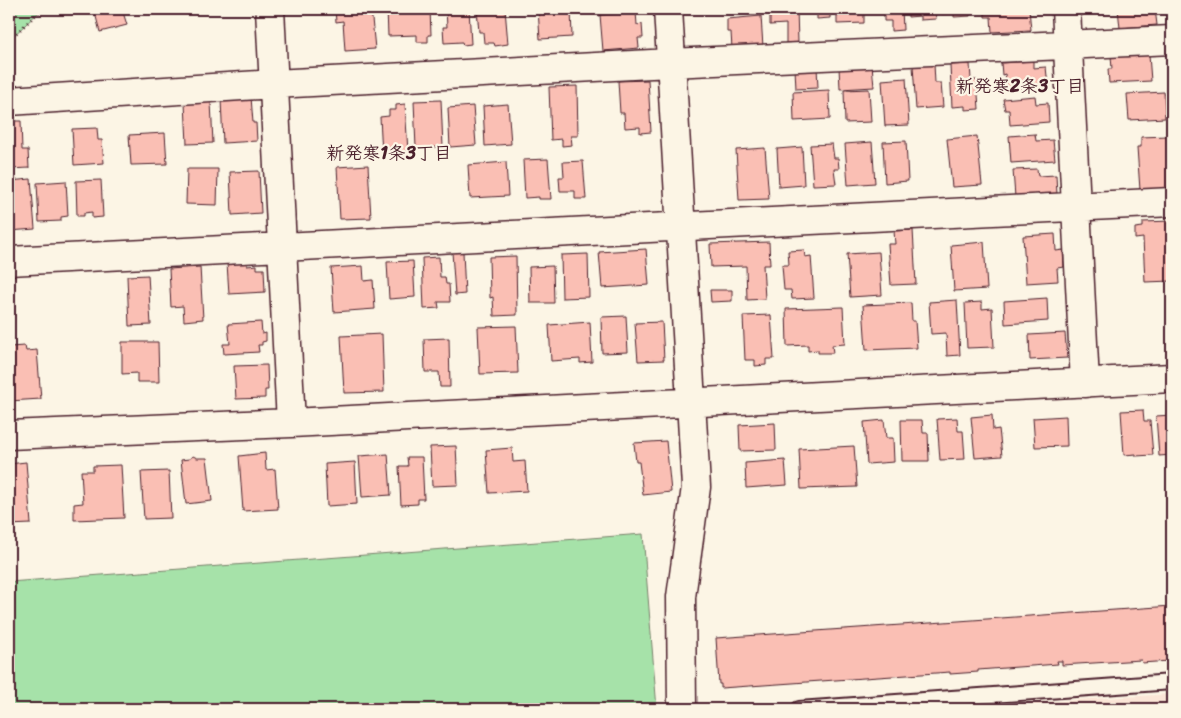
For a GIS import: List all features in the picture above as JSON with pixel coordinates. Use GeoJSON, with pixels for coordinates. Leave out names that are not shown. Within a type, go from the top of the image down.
{"type":"FeatureCollection","features":[{"type":"Feature","properties":{"kind":"street"},"geometry":{"type":"LineString","coordinates":[[270,9],[291,423]]}},
{"type":"Feature","properties":{"kind":"street"},"geometry":{"type":"LineString","coordinates":[[668,9],[689,401],[696,488],[681,597],[682,709]]}},
{"type":"Feature","properties":{"kind":"street"},"geometry":{"type":"LineString","coordinates":[[1066,9],[1086,383]]}},
{"type":"Feature","properties":{"kind":"street"},"geometry":{"type":"LineString","coordinates":[[9,101],[274,84],[670,63],[1172,40]]}},
{"type":"Feature","properties":{"kind":"street"},"geometry":{"type":"LineString","coordinates":[[9,261],[1172,202]]}},
{"type":"Feature","properties":{"kind":"street"},"geometry":{"type":"LineString","coordinates":[[9,435],[291,423],[689,401],[1172,378]]}},
{"type":"Feature","properties":{"kind":"lane"},"geometry":{"type":"LineString","coordinates":[[799,709],[1172,682]]}},
{"type":"Feature","properties":{"kind":"path"},"geometry":{"type":"LineString","coordinates":[[9,40],[42,9]]}},
{"type":"Feature","properties":{"kind":"shaded area"},"geometry":{"type":"Polygon","coordinates":[[[1172,694],[1172,709],[936,709],[1172,694]]]}},
{"type":"Feature","properties":{"kind":"green space"},"geometry":{"type":"Polygon","coordinates":[[[9,9],[42,9],[9,40],[9,9]]]}},
{"type":"Feature","properties":{"kind":"green space"},"geometry":{"type":"Polygon","coordinates":[[[643,534],[657,709],[9,709],[9,582],[643,534]]]}},
{"type":"Feature","properties":{"kind":"building"},"geometry":{"type":"Polygon","coordinates":[[[94,9],[122,9],[127,25],[100,32],[94,9]]]}},
{"type":"Feature","properties":{"kind":"building"},"geometry":{"type":"Polygon","coordinates":[[[335,9],[371,9],[375,49],[345,51],[343,21],[336,22],[335,9]]]}},
{"type":"Feature","properties":{"kind":"building"},"geometry":{"type":"Polygon","coordinates":[[[387,9],[430,9],[431,35],[428,35],[428,42],[417,42],[417,35],[388,36],[387,9]]]}},
{"type":"Feature","properties":{"kind":"building"},"geometry":{"type":"Polygon","coordinates":[[[446,9],[469,9],[471,44],[463,45],[462,42],[444,43],[443,27],[447,27],[446,9]]]}},
{"type":"Feature","properties":{"kind":"building"},"geometry":{"type":"Polygon","coordinates":[[[505,9],[508,44],[495,46],[494,43],[484,43],[483,32],[479,32],[477,10],[505,9]]]}},
{"type":"Feature","properties":{"kind":"building"},"geometry":{"type":"Polygon","coordinates":[[[538,9],[571,9],[572,37],[540,39],[538,9]]]}},
{"type":"Feature","properties":{"kind":"building"},"geometry":{"type":"Polygon","coordinates":[[[716,9],[762,9],[762,10],[717,12],[716,9]]]}},
{"type":"Feature","properties":{"kind":"building"},"geometry":{"type":"Polygon","coordinates":[[[770,9],[797,9],[798,43],[786,43],[786,24],[770,25],[770,9]]]}},
{"type":"Feature","properties":{"kind":"building"},"geometry":{"type":"Polygon","coordinates":[[[801,9],[830,9],[830,18],[817,19],[817,12],[801,13],[801,9]]]}},
{"type":"Feature","properties":{"kind":"building"},"geometry":{"type":"Polygon","coordinates":[[[837,9],[864,9],[864,23],[837,24],[837,9]]]}},
{"type":"Feature","properties":{"kind":"building"},"geometry":{"type":"Polygon","coordinates":[[[884,9],[902,9],[903,30],[891,31],[891,21],[884,21],[884,9]]]}},
{"type":"Feature","properties":{"kind":"building"},"geometry":{"type":"Polygon","coordinates":[[[908,9],[935,9],[936,19],[920,20],[920,16],[908,17],[908,9]]]}},
{"type":"Feature","properties":{"kind":"building"},"geometry":{"type":"Polygon","coordinates":[[[942,9],[970,9],[970,16],[954,17],[954,13],[942,14],[942,9]]]}},
{"type":"Feature","properties":{"kind":"building"},"geometry":{"type":"Polygon","coordinates":[[[985,9],[1029,9],[1031,30],[992,32],[991,17],[985,17],[985,9]]]}},
{"type":"Feature","properties":{"kind":"building"},"geometry":{"type":"Polygon","coordinates":[[[1118,9],[1155,9],[1157,25],[1120,28],[1118,9]]]}},
{"type":"Feature","properties":{"kind":"building"},"geometry":{"type":"Polygon","coordinates":[[[1167,9],[1172,9],[1172,27],[1168,27],[1167,9]]]}},
{"type":"Feature","properties":{"kind":"building"},"geometry":{"type":"Polygon","coordinates":[[[636,12],[637,25],[642,24],[643,38],[638,38],[639,48],[603,51],[600,15],[636,12]]]}},
{"type":"Feature","properties":{"kind":"building"},"geometry":{"type":"Polygon","coordinates":[[[761,16],[763,47],[732,49],[731,32],[727,32],[727,19],[761,16]]]}},
{"type":"Feature","properties":{"kind":"building"},"geometry":{"type":"Polygon","coordinates":[[[1149,55],[1151,81],[1109,83],[1108,69],[1112,69],[1111,56],[1149,55]]]}},
{"type":"Feature","properties":{"kind":"building"},"geometry":{"type":"Polygon","coordinates":[[[1033,61],[1033,68],[1046,67],[1048,86],[1007,89],[1005,74],[1002,75],[1001,63],[1033,61]]]}},
{"type":"Feature","properties":{"kind":"building"},"geometry":{"type":"Polygon","coordinates":[[[934,64],[935,83],[941,83],[943,107],[916,109],[913,66],[934,64]]]}},
{"type":"Feature","properties":{"kind":"building"},"geometry":{"type":"Polygon","coordinates":[[[970,64],[971,80],[977,80],[979,109],[965,110],[965,106],[952,107],[950,65],[970,64]]]}},
{"type":"Feature","properties":{"kind":"building"},"geometry":{"type":"Polygon","coordinates":[[[872,65],[874,87],[840,89],[839,67],[872,65]]]}},
{"type":"Feature","properties":{"kind":"building"},"geometry":{"type":"Polygon","coordinates":[[[817,67],[818,88],[796,89],[795,69],[817,67]]]}},
{"type":"Feature","properties":{"kind":"building"},"geometry":{"type":"Polygon","coordinates":[[[906,78],[909,125],[885,126],[882,80],[906,78]]]}},
{"type":"Feature","properties":{"kind":"building"},"geometry":{"type":"Polygon","coordinates":[[[648,80],[651,132],[640,133],[640,127],[625,128],[624,113],[620,113],[618,81],[648,80]]]}},
{"type":"Feature","properties":{"kind":"building"},"geometry":{"type":"Polygon","coordinates":[[[577,86],[578,136],[571,136],[572,145],[562,146],[562,139],[551,140],[549,87],[577,86]]]}},
{"type":"Feature","properties":{"kind":"building"},"geometry":{"type":"Polygon","coordinates":[[[869,89],[871,122],[845,123],[844,90],[869,89]]]}},
{"type":"Feature","properties":{"kind":"building"},"geometry":{"type":"Polygon","coordinates":[[[829,90],[830,119],[794,121],[793,92],[829,90]]]}},
{"type":"Feature","properties":{"kind":"building"},"geometry":{"type":"Polygon","coordinates":[[[1164,92],[1165,118],[1129,120],[1127,94],[1164,92]]]}},
{"type":"Feature","properties":{"kind":"building"},"geometry":{"type":"Polygon","coordinates":[[[1035,96],[1036,104],[1048,103],[1049,122],[1010,125],[1009,110],[1005,110],[1003,99],[1035,96]]]}},
{"type":"Feature","properties":{"kind":"building"},"geometry":{"type":"Polygon","coordinates":[[[251,97],[253,123],[256,123],[257,141],[223,143],[221,99],[251,97]]]}},
{"type":"Feature","properties":{"kind":"building"},"geometry":{"type":"Polygon","coordinates":[[[441,100],[443,147],[416,148],[414,101],[441,100]]]}},
{"type":"Feature","properties":{"kind":"building"},"geometry":{"type":"Polygon","coordinates":[[[211,102],[213,143],[187,144],[185,103],[211,102]]]}},
{"type":"Feature","properties":{"kind":"building"},"geometry":{"type":"Polygon","coordinates":[[[405,104],[408,152],[382,154],[380,117],[389,116],[389,110],[396,110],[396,105],[405,104]]]}},
{"type":"Feature","properties":{"kind":"building"},"geometry":{"type":"Polygon","coordinates":[[[508,104],[511,144],[485,146],[483,106],[508,104]]]}},
{"type":"Feature","properties":{"kind":"building"},"geometry":{"type":"Polygon","coordinates":[[[473,106],[476,145],[450,147],[448,108],[473,106]]]}},
{"type":"Feature","properties":{"kind":"building"},"geometry":{"type":"Polygon","coordinates":[[[9,121],[21,121],[22,150],[28,150],[29,168],[9,169],[9,121]]]}},
{"type":"Feature","properties":{"kind":"building"},"geometry":{"type":"Polygon","coordinates":[[[97,128],[98,140],[102,140],[104,163],[74,165],[72,129],[97,128]]]}},
{"type":"Feature","properties":{"kind":"building"},"geometry":{"type":"Polygon","coordinates":[[[165,133],[167,164],[131,165],[129,135],[165,133]]]}},
{"type":"Feature","properties":{"kind":"building"},"geometry":{"type":"Polygon","coordinates":[[[1035,134],[1036,141],[1053,140],[1055,160],[1011,163],[1009,136],[1035,134]]]}},
{"type":"Feature","properties":{"kind":"building"},"geometry":{"type":"Polygon","coordinates":[[[977,136],[982,185],[952,187],[947,139],[977,136]]]}},
{"type":"Feature","properties":{"kind":"building"},"geometry":{"type":"Polygon","coordinates":[[[1167,136],[1170,188],[1140,190],[1137,147],[1141,147],[1141,137],[1167,136]]]}},
{"type":"Feature","properties":{"kind":"building"},"geometry":{"type":"Polygon","coordinates":[[[906,141],[908,181],[885,183],[883,142],[906,141]]]}},
{"type":"Feature","properties":{"kind":"building"},"geometry":{"type":"Polygon","coordinates":[[[872,142],[875,183],[848,185],[845,144],[872,142]]]}},
{"type":"Feature","properties":{"kind":"building"},"geometry":{"type":"Polygon","coordinates":[[[832,144],[834,158],[838,158],[839,169],[834,169],[836,184],[813,185],[810,145],[832,144]]]}},
{"type":"Feature","properties":{"kind":"building"},"geometry":{"type":"Polygon","coordinates":[[[802,147],[804,185],[779,187],[777,149],[802,147]]]}},
{"type":"Feature","properties":{"kind":"building"},"geometry":{"type":"Polygon","coordinates":[[[765,148],[769,199],[739,200],[736,150],[765,148]]]}},
{"type":"Feature","properties":{"kind":"building"},"geometry":{"type":"Polygon","coordinates":[[[548,159],[551,199],[539,199],[539,197],[525,198],[523,160],[548,159]]]}},
{"type":"Feature","properties":{"kind":"building"},"geometry":{"type":"Polygon","coordinates":[[[583,161],[586,199],[575,199],[575,191],[560,191],[559,177],[564,177],[563,162],[583,161]]]}},
{"type":"Feature","properties":{"kind":"building"},"geometry":{"type":"Polygon","coordinates":[[[506,162],[508,196],[470,198],[468,165],[506,162]]]}},
{"type":"Feature","properties":{"kind":"building"},"geometry":{"type":"Polygon","coordinates":[[[368,165],[371,218],[340,219],[337,167],[368,165]]]}},
{"type":"Feature","properties":{"kind":"building"},"geometry":{"type":"Polygon","coordinates":[[[187,169],[218,169],[217,205],[186,204],[187,169]]]}},
{"type":"Feature","properties":{"kind":"building"},"geometry":{"type":"Polygon","coordinates":[[[1037,169],[1038,176],[1056,175],[1057,195],[1015,197],[1013,170],[1037,169]]]}},
{"type":"Feature","properties":{"kind":"building"},"geometry":{"type":"Polygon","coordinates":[[[259,171],[261,213],[232,215],[230,172],[259,171]]]}},
{"type":"Feature","properties":{"kind":"building"},"geometry":{"type":"Polygon","coordinates":[[[31,179],[35,229],[9,231],[9,181],[31,179]]]}},
{"type":"Feature","properties":{"kind":"building"},"geometry":{"type":"Polygon","coordinates":[[[101,180],[103,217],[92,218],[92,212],[84,213],[84,216],[77,216],[76,181],[101,180]]]}},
{"type":"Feature","properties":{"kind":"building"},"geometry":{"type":"Polygon","coordinates":[[[66,181],[68,216],[61,217],[61,221],[39,222],[37,183],[66,181]]]}},
{"type":"Feature","properties":{"kind":"building"},"geometry":{"type":"Polygon","coordinates":[[[1172,221],[1172,281],[1145,282],[1143,238],[1135,239],[1135,228],[1143,227],[1143,222],[1172,221]]]}},
{"type":"Feature","properties":{"kind":"building"},"geometry":{"type":"Polygon","coordinates":[[[913,230],[916,284],[891,285],[888,244],[895,244],[894,231],[913,230]]]}},
{"type":"Feature","properties":{"kind":"building"},"geometry":{"type":"Polygon","coordinates":[[[1055,234],[1056,251],[1063,250],[1064,267],[1057,268],[1058,281],[1026,283],[1023,236],[1055,234]]]}},
{"type":"Feature","properties":{"kind":"building"},"geometry":{"type":"Polygon","coordinates":[[[769,242],[770,265],[763,265],[765,299],[747,300],[746,266],[711,267],[710,244],[769,242]]]}},
{"type":"Feature","properties":{"kind":"building"},"geometry":{"type":"Polygon","coordinates":[[[984,242],[987,289],[954,291],[951,245],[984,242]]]}},
{"type":"Feature","properties":{"kind":"building"},"geometry":{"type":"Polygon","coordinates":[[[646,249],[649,285],[602,288],[599,252],[646,249]]]}},
{"type":"Feature","properties":{"kind":"building"},"geometry":{"type":"Polygon","coordinates":[[[804,250],[805,257],[811,256],[814,298],[792,299],[791,290],[784,290],[782,265],[789,265],[788,251],[804,250]]]}},
{"type":"Feature","properties":{"kind":"building"},"geometry":{"type":"Polygon","coordinates":[[[452,252],[463,252],[465,294],[455,295],[452,252]]]}},
{"type":"Feature","properties":{"kind":"building"},"geometry":{"type":"Polygon","coordinates":[[[879,252],[882,295],[850,297],[847,254],[879,252]]]}},
{"type":"Feature","properties":{"kind":"building"},"geometry":{"type":"Polygon","coordinates":[[[588,254],[589,297],[562,298],[561,255],[588,254]]]}},
{"type":"Feature","properties":{"kind":"building"},"geometry":{"type":"Polygon","coordinates":[[[516,256],[517,315],[494,316],[493,297],[490,298],[489,257],[516,256]]]}},
{"type":"Feature","properties":{"kind":"building"},"geometry":{"type":"Polygon","coordinates":[[[439,257],[440,277],[445,277],[446,284],[449,284],[450,302],[438,302],[439,308],[424,309],[422,258],[439,257]]]}},
{"type":"Feature","properties":{"kind":"building"},"geometry":{"type":"Polygon","coordinates":[[[413,261],[415,297],[389,299],[387,262],[413,261]]]}},
{"type":"Feature","properties":{"kind":"building"},"geometry":{"type":"Polygon","coordinates":[[[247,262],[247,266],[257,265],[257,269],[264,269],[265,292],[229,294],[227,263],[247,262]]]}},
{"type":"Feature","properties":{"kind":"building"},"geometry":{"type":"Polygon","coordinates":[[[363,266],[364,281],[373,280],[375,309],[334,312],[331,268],[363,266]]]}},
{"type":"Feature","properties":{"kind":"building"},"geometry":{"type":"Polygon","coordinates":[[[553,266],[554,303],[530,303],[529,267],[553,266]]]}},
{"type":"Feature","properties":{"kind":"building"},"geometry":{"type":"Polygon","coordinates":[[[200,267],[203,319],[184,321],[183,306],[171,307],[169,269],[200,267]]]}},
{"type":"Feature","properties":{"kind":"building"},"geometry":{"type":"Polygon","coordinates":[[[148,275],[151,325],[129,326],[127,276],[148,275]]]}},
{"type":"Feature","properties":{"kind":"building"},"geometry":{"type":"Polygon","coordinates":[[[710,290],[732,290],[732,301],[711,302],[710,290]]]}},
{"type":"Feature","properties":{"kind":"building"},"geometry":{"type":"Polygon","coordinates":[[[1047,298],[1048,321],[1005,324],[1004,301],[1047,298]]]}},
{"type":"Feature","properties":{"kind":"building"},"geometry":{"type":"Polygon","coordinates":[[[957,300],[960,355],[947,356],[946,333],[931,334],[929,302],[957,300]]]}},
{"type":"Feature","properties":{"kind":"building"},"geometry":{"type":"Polygon","coordinates":[[[982,302],[982,309],[992,308],[994,347],[967,348],[965,303],[982,302]]]}},
{"type":"Feature","properties":{"kind":"building"},"geometry":{"type":"Polygon","coordinates":[[[911,303],[912,321],[915,321],[917,348],[866,350],[863,305],[911,303]]]}},
{"type":"Feature","properties":{"kind":"building"},"geometry":{"type":"Polygon","coordinates":[[[843,307],[845,344],[832,345],[833,353],[818,353],[818,350],[808,351],[808,345],[787,346],[786,309],[843,307]]]}},
{"type":"Feature","properties":{"kind":"building"},"geometry":{"type":"Polygon","coordinates":[[[771,315],[774,359],[766,359],[766,365],[755,366],[755,360],[745,360],[743,316],[771,315]]]}},
{"type":"Feature","properties":{"kind":"building"},"geometry":{"type":"Polygon","coordinates":[[[626,316],[628,352],[602,353],[601,317],[626,316]]]}},
{"type":"Feature","properties":{"kind":"building"},"geometry":{"type":"Polygon","coordinates":[[[261,322],[262,334],[266,333],[266,341],[262,342],[262,345],[258,345],[259,352],[224,354],[223,344],[230,344],[228,324],[261,322]]]}},
{"type":"Feature","properties":{"kind":"building"},"geometry":{"type":"Polygon","coordinates":[[[590,322],[592,362],[580,363],[580,359],[551,361],[549,325],[590,322]]]}},
{"type":"Feature","properties":{"kind":"building"},"geometry":{"type":"Polygon","coordinates":[[[662,322],[664,360],[638,361],[635,323],[662,322]]]}},
{"type":"Feature","properties":{"kind":"building"},"geometry":{"type":"Polygon","coordinates":[[[516,326],[518,373],[480,374],[478,327],[516,326]]]}},
{"type":"Feature","properties":{"kind":"building"},"geometry":{"type":"Polygon","coordinates":[[[1065,333],[1067,358],[1030,360],[1029,335],[1065,333]]]}},
{"type":"Feature","properties":{"kind":"building"},"geometry":{"type":"Polygon","coordinates":[[[382,334],[384,392],[344,393],[341,336],[382,334]]]}},
{"type":"Feature","properties":{"kind":"building"},"geometry":{"type":"Polygon","coordinates":[[[449,338],[450,387],[440,387],[439,372],[425,372],[424,339],[449,338]]]}},
{"type":"Feature","properties":{"kind":"building"},"geometry":{"type":"Polygon","coordinates":[[[122,342],[158,342],[159,382],[137,382],[137,373],[122,374],[122,342]]]}},
{"type":"Feature","properties":{"kind":"building"},"geometry":{"type":"Polygon","coordinates":[[[25,346],[26,351],[37,350],[41,399],[9,401],[9,347],[25,346]]]}},
{"type":"Feature","properties":{"kind":"building"},"geometry":{"type":"Polygon","coordinates":[[[267,365],[268,390],[265,390],[265,398],[236,399],[234,366],[267,365]]]}},
{"type":"Feature","properties":{"kind":"building"},"geometry":{"type":"Polygon","coordinates":[[[1143,410],[1144,421],[1150,421],[1153,455],[1124,455],[1121,411],[1143,410]]]}},
{"type":"Feature","properties":{"kind":"building"},"geometry":{"type":"Polygon","coordinates":[[[992,415],[993,430],[999,429],[1002,456],[975,458],[971,417],[992,415]]]}},
{"type":"Feature","properties":{"kind":"building"},"geometry":{"type":"Polygon","coordinates":[[[1172,415],[1172,455],[1159,456],[1156,416],[1172,415]]]}},
{"type":"Feature","properties":{"kind":"building"},"geometry":{"type":"Polygon","coordinates":[[[1066,416],[1067,446],[1035,447],[1033,418],[1066,416]]]}},
{"type":"Feature","properties":{"kind":"building"},"geometry":{"type":"Polygon","coordinates":[[[957,418],[958,431],[963,431],[965,459],[940,460],[937,419],[957,418]]]}},
{"type":"Feature","properties":{"kind":"building"},"geometry":{"type":"Polygon","coordinates":[[[884,420],[886,438],[893,438],[894,462],[867,464],[864,422],[884,420]]]}},
{"type":"Feature","properties":{"kind":"building"},"geometry":{"type":"Polygon","coordinates":[[[901,420],[922,420],[923,433],[928,433],[929,461],[902,461],[901,420]]]}},
{"type":"Feature","properties":{"kind":"building"},"geometry":{"type":"Polygon","coordinates":[[[775,423],[776,450],[740,451],[739,425],[775,423]]]}},
{"type":"Feature","properties":{"kind":"building"},"geometry":{"type":"Polygon","coordinates":[[[666,441],[671,492],[643,495],[639,462],[636,462],[634,443],[666,441]]]}},
{"type":"Feature","properties":{"kind":"building"},"geometry":{"type":"Polygon","coordinates":[[[456,446],[458,485],[432,486],[430,447],[456,446]]]}},
{"type":"Feature","properties":{"kind":"building"},"geometry":{"type":"Polygon","coordinates":[[[854,446],[857,487],[801,489],[799,449],[854,446]]]}},
{"type":"Feature","properties":{"kind":"building"},"geometry":{"type":"Polygon","coordinates":[[[512,448],[513,462],[525,461],[527,491],[489,493],[486,450],[512,448]]]}},
{"type":"Feature","properties":{"kind":"building"},"geometry":{"type":"Polygon","coordinates":[[[265,453],[266,470],[275,469],[278,509],[243,511],[239,456],[265,453]]]}},
{"type":"Feature","properties":{"kind":"building"},"geometry":{"type":"Polygon","coordinates":[[[388,454],[391,495],[362,497],[359,456],[388,454]]]}},
{"type":"Feature","properties":{"kind":"building"},"geometry":{"type":"Polygon","coordinates":[[[193,456],[207,458],[212,501],[186,504],[181,460],[189,459],[193,456]]]}},
{"type":"Feature","properties":{"kind":"building"},"geometry":{"type":"Polygon","coordinates":[[[407,457],[422,457],[424,499],[418,499],[418,504],[401,505],[399,466],[408,466],[407,457]]]}},
{"type":"Feature","properties":{"kind":"building"},"geometry":{"type":"Polygon","coordinates":[[[785,460],[787,485],[746,488],[745,463],[785,460]]]}},
{"type":"Feature","properties":{"kind":"building"},"geometry":{"type":"Polygon","coordinates":[[[26,462],[31,524],[9,525],[9,464],[26,462]]]}},
{"type":"Feature","properties":{"kind":"building"},"geometry":{"type":"Polygon","coordinates":[[[355,462],[357,504],[327,506],[325,464],[355,462]]]}},
{"type":"Feature","properties":{"kind":"building"},"geometry":{"type":"Polygon","coordinates":[[[121,465],[124,518],[74,520],[74,504],[83,503],[81,471],[93,471],[93,466],[121,465]]]}},
{"type":"Feature","properties":{"kind":"building"},"geometry":{"type":"Polygon","coordinates":[[[169,471],[171,518],[144,519],[141,472],[169,471]]]}},
{"type":"Feature","properties":{"kind":"building"},"geometry":{"type":"Polygon","coordinates":[[[1172,606],[1172,657],[1169,658],[1169,661],[1142,663],[1141,660],[1062,665],[1062,661],[1057,661],[1058,664],[950,674],[950,672],[721,688],[721,684],[719,684],[716,638],[1172,606]]]}},
{"type":"Feature","properties":{"kind":"district","name":"新発寒2条3丁目"},"geometry":{"type":"Point","coordinates":[1020,86]}},
{"type":"Feature","properties":{"kind":"district","name":"新発寒1条3丁目"},"geometry":{"type":"Point","coordinates":[389,153]}}]}
